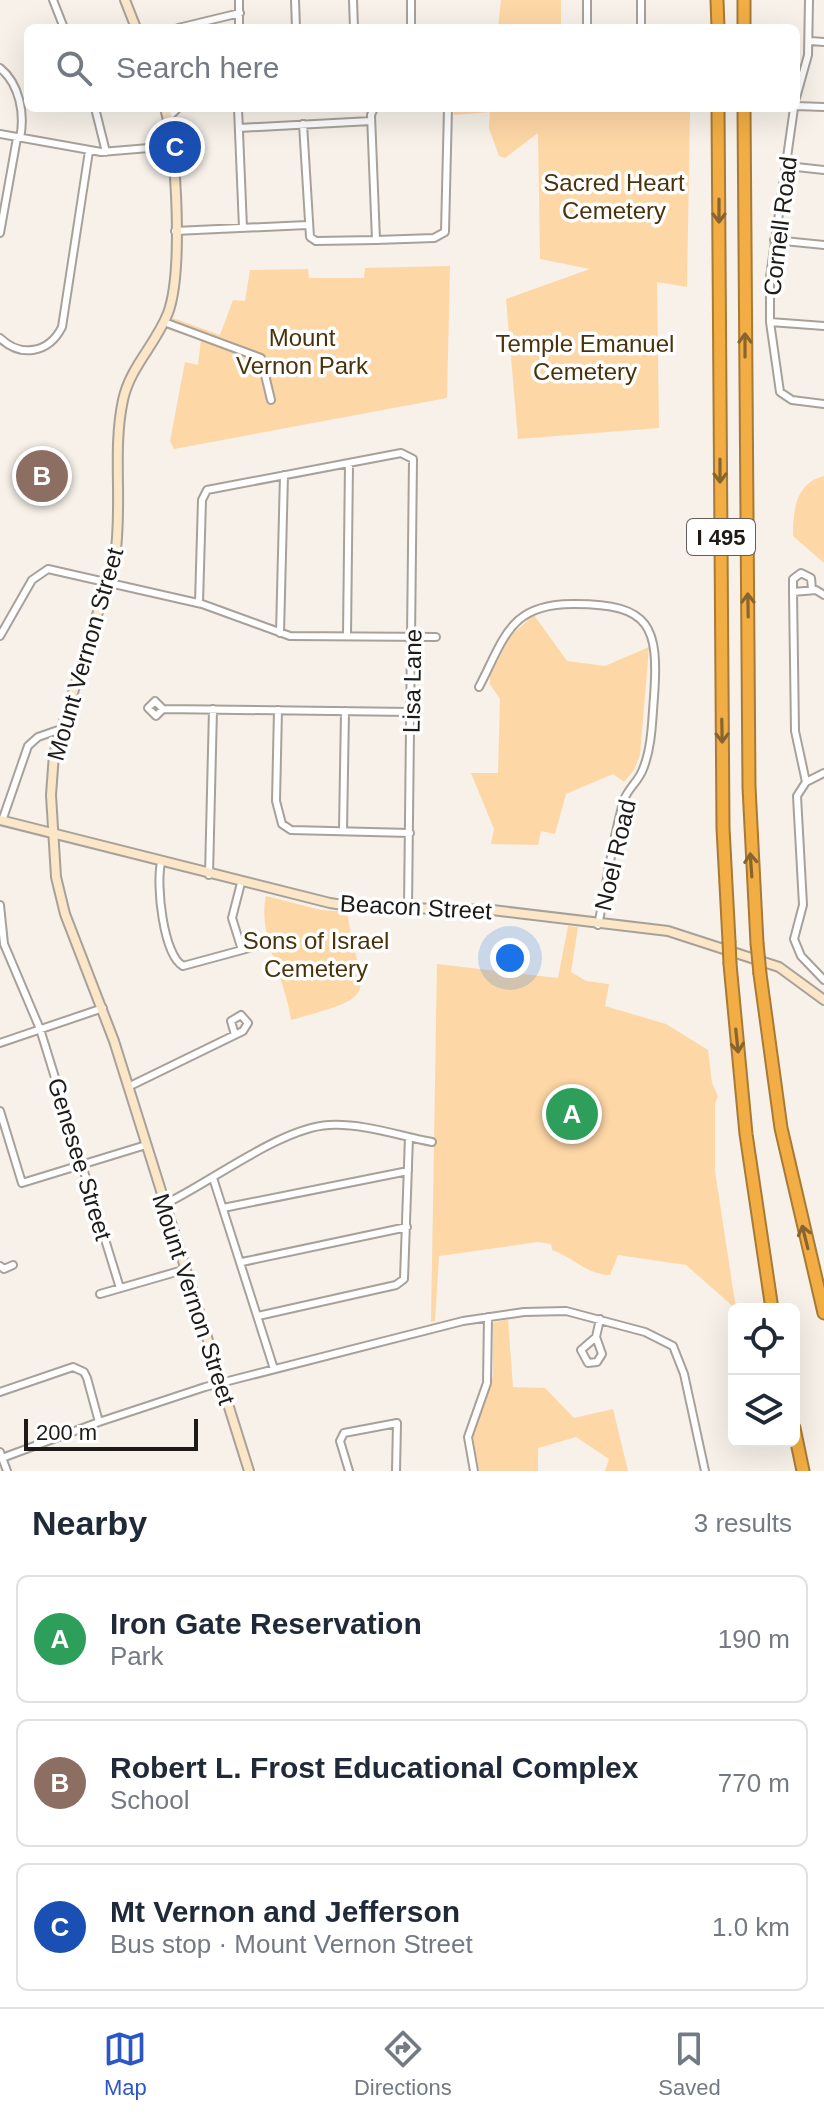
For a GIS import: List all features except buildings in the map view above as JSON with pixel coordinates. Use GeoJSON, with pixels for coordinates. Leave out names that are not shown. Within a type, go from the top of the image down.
{"type":"FeatureCollection","features":[{"type":"Feature","properties":{"kind":"highway"},"geometry":{"type":"LineString","coordinates":[[717,0],[718,24]]}},
{"type":"Feature","properties":{"kind":"highway"},"geometry":{"type":"LineString","coordinates":[[744,0],[744,24]]}},
{"type":"Feature","properties":{"kind":"highway","name":"I 495"},"geometry":{"type":"LineString","coordinates":[[718,112],[723,828],[730,964],[746,1134],[771,1303]]}},
{"type":"Feature","properties":{"kind":"highway","name":"I 495"},"geometry":{"type":"LineString","coordinates":[[744,112],[749,787],[757,943],[781,1128],[824,1313]]}},
{"type":"Feature","properties":{"kind":"highway"},"geometry":{"type":"LineString","coordinates":[[798,1447],[803,1471]]}},
{"type":"Feature","properties":{"kind":"main road"},"geometry":{"type":"LineString","coordinates":[[125,0],[134,24]]}},
{"type":"Feature","properties":{"kind":"main road","name":"Mount Vernon Street"},"geometry":{"type":"LineString","coordinates":[[166,112],[173,146],[173,291],[164,322],[129,380],[124,397],[119,421],[120,524],[109,581],[61,729],[52,768],[53,835],[56,877],[65,914],[103,1008],[183,1270],[249,1471]]}},
{"type":"Feature","properties":{"kind":"main road","name":"Beacon Street"},"geometry":{"type":"LineString","coordinates":[[1,820],[241,883],[356,907],[492,910],[668,931],[782,969],[824,1000]]}},
{"type":"Feature","properties":{"kind":"street"},"geometry":{"type":"LineString","coordinates":[[53,0],[62,24]]}},
{"type":"Feature","properties":{"kind":"street"},"geometry":{"type":"LineString","coordinates":[[239,0],[239,24]]}},
{"type":"Feature","properties":{"kind":"street"},"geometry":{"type":"LineString","coordinates":[[295,0],[296,24]]}},
{"type":"Feature","properties":{"kind":"street"},"geometry":{"type":"LineString","coordinates":[[353,0],[354,24]]}},
{"type":"Feature","properties":{"kind":"street"},"geometry":{"type":"LineString","coordinates":[[411,0],[411,24]]}},
{"type":"Feature","properties":{"kind":"street"},"geometry":{"type":"LineString","coordinates":[[587,0],[587,24]]}},
{"type":"Feature","properties":{"kind":"street"},"geometry":{"type":"LineString","coordinates":[[641,0],[641,24]]}},
{"type":"Feature","properties":{"kind":"street"},"geometry":{"type":"LineString","coordinates":[[800,88],[806,73],[810,41],[809,0]]}},
{"type":"Feature","properties":{"kind":"street"},"geometry":{"type":"LineString","coordinates":[[195,24],[240,13]]}},
{"type":"Feature","properties":{"kind":"street"},"geometry":{"type":"LineString","coordinates":[[810,41],[824,42]]}},
{"type":"Feature","properties":{"kind":"street"},"geometry":{"type":"LineString","coordinates":[[0,68],[8,74],[20,103],[19,138],[0,233]]}},
{"type":"Feature","properties":{"kind":"street"},"geometry":{"type":"LineString","coordinates":[[800,107],[824,107]]}},
{"type":"Feature","properties":{"kind":"street"},"geometry":{"type":"LineString","coordinates":[[96,112],[106,152]]}},
{"type":"Feature","properties":{"kind":"street"},"geometry":{"type":"LineString","coordinates":[[168,118],[174,112]]}},
{"type":"Feature","properties":{"kind":"street"},"geometry":{"type":"LineString","coordinates":[[238,112],[243,228]]}},
{"type":"Feature","properties":{"kind":"street"},"geometry":{"type":"LineString","coordinates":[[373,112],[376,240]]}},
{"type":"Feature","properties":{"kind":"street"},"geometry":{"type":"LineString","coordinates":[[303,124],[310,237],[316,241],[434,238],[445,232],[448,112]]}},
{"type":"Feature","properties":{"kind":"street","name":"Cornell Road"},"geometry":{"type":"LineString","coordinates":[[794,112],[774,240],[770,322],[780,392],[792,400],[824,404]]}},
{"type":"Feature","properties":{"kind":"street"},"geometry":{"type":"LineString","coordinates":[[239,128],[371,121]]}},
{"type":"Feature","properties":{"kind":"street"},"geometry":{"type":"LineString","coordinates":[[0,134],[89,151],[173,146]]}},
{"type":"Feature","properties":{"kind":"street"},"geometry":{"type":"LineString","coordinates":[[0,338],[15,348],[31,351],[53,341],[62,327],[89,151]]}},
{"type":"Feature","properties":{"kind":"street"},"geometry":{"type":"LineString","coordinates":[[787,166],[824,170]]}},
{"type":"Feature","properties":{"kind":"street"},"geometry":{"type":"LineString","coordinates":[[175,231],[307,225]]}},
{"type":"Feature","properties":{"kind":"street"},"geometry":{"type":"LineString","coordinates":[[774,240],[824,245]]}},
{"type":"Feature","properties":{"kind":"street"},"geometry":{"type":"LineString","coordinates":[[164,322],[261,358],[271,400]]}},
{"type":"Feature","properties":{"kind":"street"},"geometry":{"type":"LineString","coordinates":[[770,322],[824,326]]}},
{"type":"Feature","properties":{"kind":"street","name":"Lisa Lane"},"geometry":{"type":"LineString","coordinates":[[349,463],[401,453],[410,455],[415,466],[408,908]]}},
{"type":"Feature","properties":{"kind":"street"},"geometry":{"type":"LineString","coordinates":[[199,603],[204,492],[349,463],[347,636]]}},
{"type":"Feature","properties":{"kind":"street"},"geometry":{"type":"LineString","coordinates":[[280,633],[284,475]]}},
{"type":"Feature","properties":{"kind":"street"},"geometry":{"type":"LineString","coordinates":[[0,636],[32,580],[45,570],[109,581],[199,603],[280,633],[436,637]]}},
{"type":"Feature","properties":{"kind":"street"},"geometry":{"type":"LineString","coordinates":[[806,782],[795,731],[793,579],[801,573],[811,578],[812,590]]}},
{"type":"Feature","properties":{"kind":"street"},"geometry":{"type":"LineString","coordinates":[[793,592],[812,590],[824,595]]}},
{"type":"Feature","properties":{"kind":"street","name":"Noel Road"},"geometry":{"type":"LineString","coordinates":[[479,687],[513,623],[541,606],[576,604],[623,608],[635,613],[651,629],[656,667],[648,749],[643,770],[625,795],[598,925]]}},
{"type":"Feature","properties":{"kind":"street"},"geometry":{"type":"LineString","coordinates":[[163,709],[411,712]]}},
{"type":"Feature","properties":{"kind":"street"},"geometry":{"type":"LineString","coordinates":[[209,875],[213,709]]}},
{"type":"Feature","properties":{"kind":"street"},"geometry":{"type":"LineString","coordinates":[[278,710],[276,801],[282,824],[291,830],[410,833]]}},
{"type":"Feature","properties":{"kind":"street"},"geometry":{"type":"LineString","coordinates":[[343,831],[345,711]]}},
{"type":"Feature","properties":{"kind":"street"},"geometry":{"type":"LineString","coordinates":[[1,820],[28,746],[38,737],[61,729]]}},
{"type":"Feature","properties":{"kind":"street"},"geometry":{"type":"LineString","coordinates":[[824,773],[806,782],[797,796],[795,807],[803,905],[794,939],[801,956],[824,980]]}},
{"type":"Feature","properties":{"kind":"street"},"geometry":{"type":"LineString","coordinates":[[161,863],[157,893],[177,963],[188,966],[256,946]]}},
{"type":"Feature","properties":{"kind":"street"},"geometry":{"type":"LineString","coordinates":[[241,883],[232,918],[242,950]]}},
{"type":"Feature","properties":{"kind":"street","name":"Genesee Street"},"geometry":{"type":"LineString","coordinates":[[0,905],[4,944],[40,1029],[120,1288]]}},
{"type":"Feature","properties":{"kind":"street"},"geometry":{"type":"LineString","coordinates":[[0,1043],[103,1008]]}},
{"type":"Feature","properties":{"kind":"street"},"geometry":{"type":"LineString","coordinates":[[128,1087],[235,1035]]}},
{"type":"Feature","properties":{"kind":"street"},"geometry":{"type":"LineString","coordinates":[[0,1111],[22,1183],[146,1145]]}},
{"type":"Feature","properties":{"kind":"street"},"geometry":{"type":"LineString","coordinates":[[163,1205],[316,1126],[343,1125],[432,1142]]}},
{"type":"Feature","properties":{"kind":"street"},"geometry":{"type":"LineString","coordinates":[[258,1316],[399,1284],[406,1272],[409,1137]]}},
{"type":"Feature","properties":{"kind":"street"},"geometry":{"type":"LineString","coordinates":[[223,1208],[408,1171]]}},
{"type":"Feature","properties":{"kind":"street"},"geometry":{"type":"LineString","coordinates":[[213,1178],[274,1369]]}},
{"type":"Feature","properties":{"kind":"street"},"geometry":{"type":"LineString","coordinates":[[242,1262],[407,1227]]}},
{"type":"Feature","properties":{"kind":"street"},"geometry":{"type":"LineString","coordinates":[[0,1266],[4,1269],[13,1265]]}},
{"type":"Feature","properties":{"kind":"street"},"geometry":{"type":"LineString","coordinates":[[100,1294],[183,1270]]}},
{"type":"Feature","properties":{"kind":"street"},"geometry":{"type":"LineString","coordinates":[[7,1471],[1,1455],[220,1383],[488,1317],[549,1310],[600,1319],[654,1335],[673,1346],[684,1374],[705,1471]]}},
{"type":"Feature","properties":{"kind":"street"},"geometry":{"type":"LineString","coordinates":[[474,1471],[468,1437],[487,1383],[488,1317]]}},
{"type":"Feature","properties":{"kind":"street"},"geometry":{"type":"LineString","coordinates":[[596,1337],[600,1319]]}},
{"type":"Feature","properties":{"kind":"street"},"geometry":{"type":"LineString","coordinates":[[0,1392],[73,1367],[84,1372],[87,1378],[99,1422]]}},
{"type":"Feature","properties":{"kind":"street"},"geometry":{"type":"LineString","coordinates":[[349,1471],[340,1441],[344,1433],[397,1423],[396,1471]]}},
{"type":"Feature","properties":{"kind":"green space"},"geometry":{"type":"Polygon","coordinates":[[[501,0],[561,0],[561,24],[498,24],[501,0]]]}},
{"type":"Feature","properties":{"kind":"green space"},"geometry":{"type":"Polygon","coordinates":[[[454,112],[490,112],[454,115],[454,112]]]}},
{"type":"Feature","properties":{"kind":"green space"},"geometry":{"type":"Polygon","coordinates":[[[490,112],[690,112],[687,287],[657,282],[659,428],[518,439],[506,299],[590,269],[540,259],[538,133],[505,158],[499,156],[489,128],[490,112]]]}},
{"type":"Feature","properties":{"kind":"green space","name":"Mount Vernon Park"},"geometry":{"type":"Polygon","coordinates":[[[450,266],[447,398],[174,449],[170,441],[185,362],[198,365],[201,340],[167,329],[173,318],[220,335],[233,300],[245,301],[250,270],[308,269],[309,278],[364,278],[365,268],[450,266]]]}},
{"type":"Feature","properties":{"kind":"green space"},"geometry":{"type":"Polygon","coordinates":[[[824,476],[824,563],[793,536],[798,498],[807,485],[824,476]]]}},
{"type":"Feature","properties":{"kind":"green space"},"geometry":{"type":"Polygon","coordinates":[[[534,615],[567,661],[605,666],[649,647],[640,755],[634,770],[624,782],[613,774],[566,794],[555,834],[541,831],[538,845],[491,844],[494,829],[471,773],[498,773],[500,699],[490,684],[490,676],[510,636],[534,615]]]}},
{"type":"Feature","properties":{"kind":"green space","name":"Sons of Israel Cemetery"},"geometry":{"type":"Polygon","coordinates":[[[266,896],[321,910],[347,912],[360,977],[360,988],[354,997],[342,1004],[291,1020],[265,926],[266,896]]]}},
{"type":"Feature","properties":{"kind":"green space"},"geometry":{"type":"Polygon","coordinates":[[[568,926],[578,927],[571,972],[586,981],[609,984],[605,1006],[666,1024],[708,1050],[712,1083],[718,1096],[715,1104],[715,1171],[735,1303],[729,1303],[686,1265],[618,1255],[610,1275],[602,1274],[552,1250],[551,1244],[538,1242],[439,1256],[435,1321],[431,1322],[437,964],[558,978],[568,926]]]}},
{"type":"Feature","properties":{"kind":"green space"},"geometry":{"type":"Polygon","coordinates":[[[508,1319],[513,1387],[545,1388],[574,1418],[613,1409],[628,1471],[605,1471],[609,1459],[576,1437],[538,1448],[538,1471],[479,1471],[473,1436],[493,1376],[493,1323],[508,1319]]]}},
{"type":"Feature","properties":{"kind":"place","name":"Mt Vernon and Jefferson"},"geometry":{"type":"Point","coordinates":[175,147]}},
{"type":"Feature","properties":{"kind":"place","name":"Robert L. Frost Educational Complex"},"geometry":{"type":"Point","coordinates":[42,476]}},
{"type":"Feature","properties":{"kind":"place","name":"Iron Gate Reservation"},"geometry":{"type":"Point","coordinates":[572,1114]}},
{"type":"Feature","properties":{"kind":"park label","name":"Sacred Heart Cemetery"},"geometry":{"type":"Point","coordinates":[614,196]}},
{"type":"Feature","properties":{"kind":"park label","name":"Temple Emanuel Cemetery"},"geometry":{"type":"Point","coordinates":[585,357]}}]}
